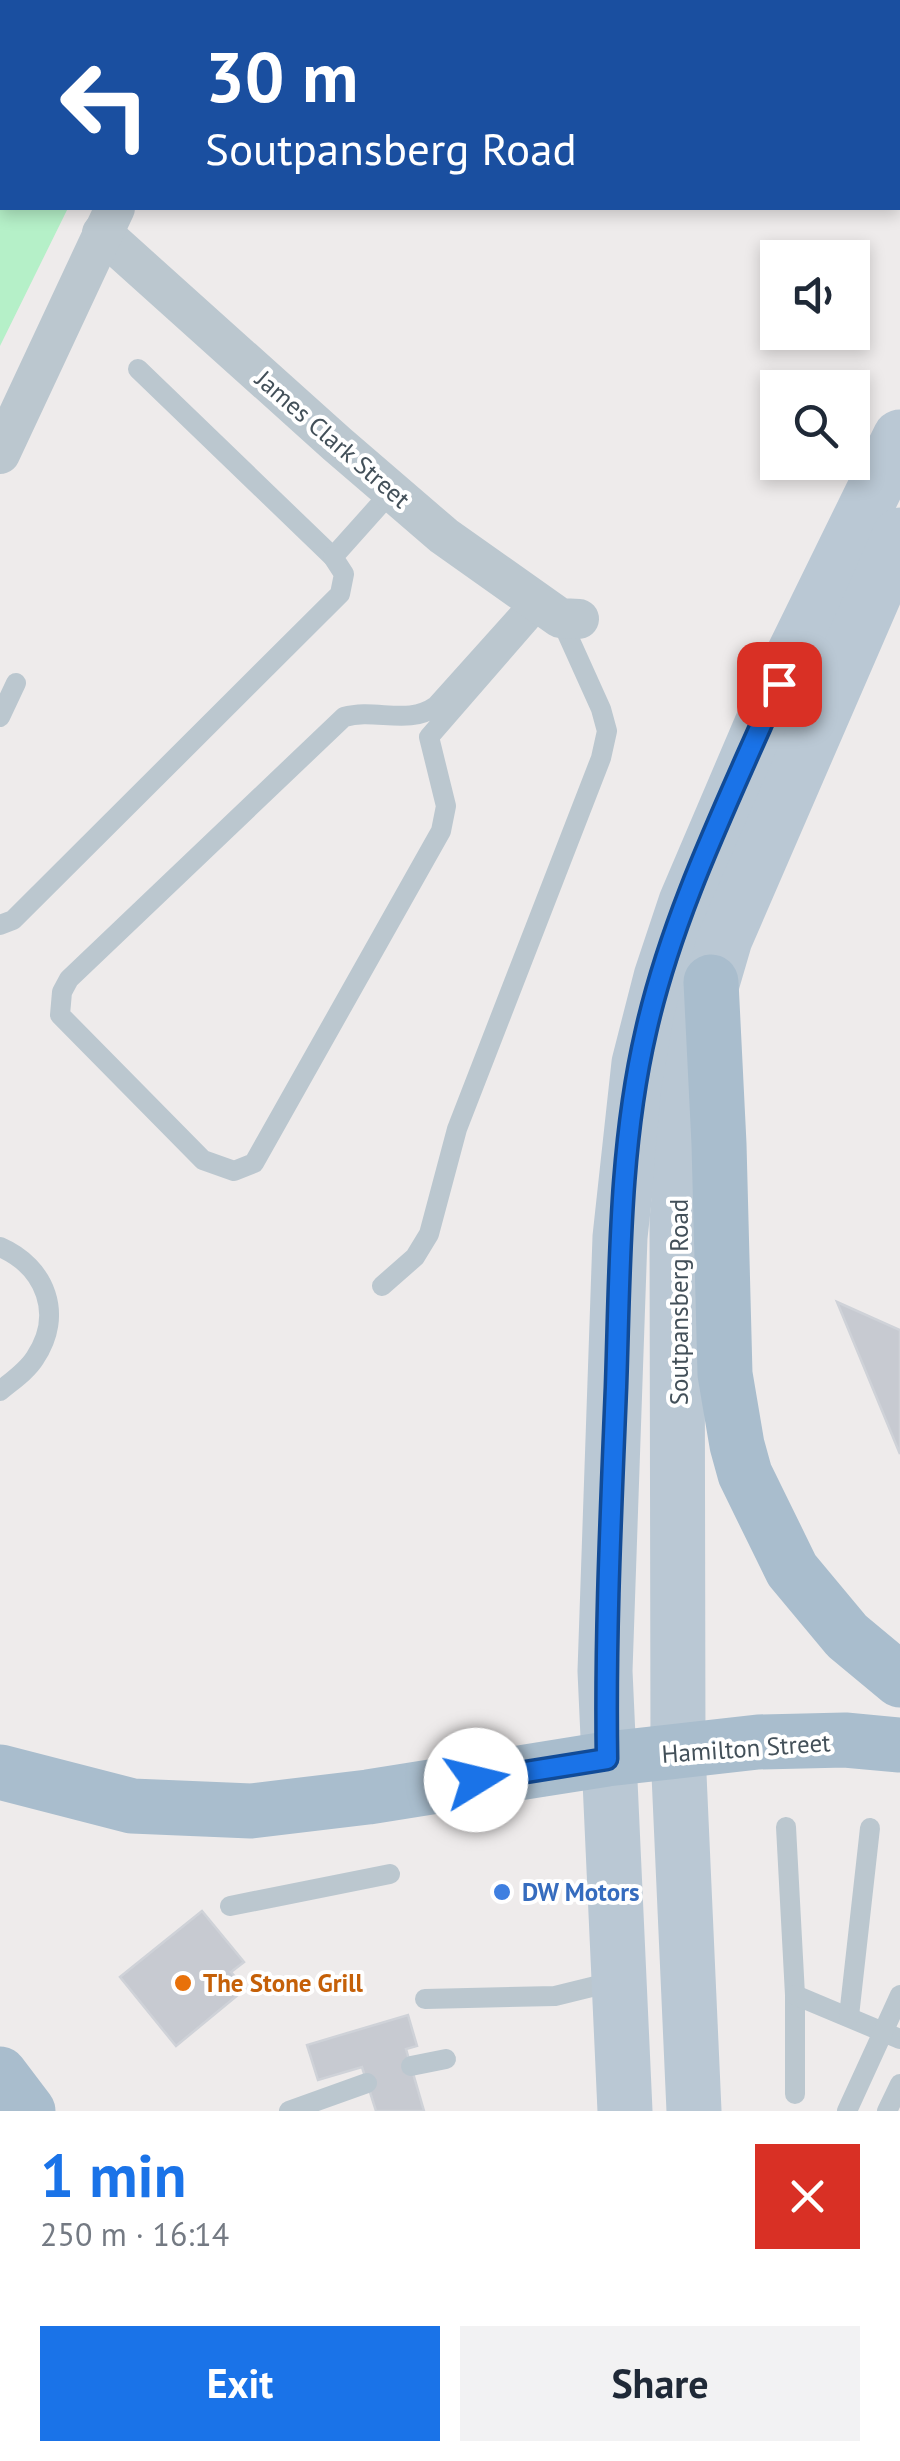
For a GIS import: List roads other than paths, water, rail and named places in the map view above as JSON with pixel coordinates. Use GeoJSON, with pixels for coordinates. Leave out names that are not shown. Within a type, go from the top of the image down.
{"type":"FeatureCollection","features":[{"type":"Feature","properties":{"kind":"main road"},"geometry":{"type":"LineString","coordinates":[[626,2111],[614,1833],[607,1759],[607,1599],[620,1237],[633,1104],[646,1029],[686,902],[779,684],[900,437]]}},
{"type":"Feature","properties":{"kind":"main road","name":"Soutpansberg Road"},"geometry":{"type":"LineString","coordinates":[[694,2111],[678,1752],[677,1221],[688,1096],[711,982],[745,887],[900,535]]}},
{"type":"Feature","properties":{"kind":"main road"},"geometry":{"type":"LineString","coordinates":[[711,982],[720,1144],[725,1374],[737,1445],[745,1474],[792,1570],[847,1636],[900,1680]]}},
{"type":"Feature","properties":{"kind":"main road","name":"Hamilton Street"},"geometry":{"type":"LineString","coordinates":[[0,1772],[132,1806],[227,1812],[272,1810],[607,1759],[789,1740],[900,1744]]}},
{"type":"Feature","properties":{"kind":"main road"},"geometry":{"type":"LineString","coordinates":[[0,1812],[63,1800],[114,1800]]}},
{"type":"Feature","properties":{"kind":"main road"},"geometry":{"type":"LineString","coordinates":[[0,2074],[28,2111]]}},
{"type":"Feature","properties":{"kind":"street"},"geometry":{"type":"LineString","coordinates":[[0,454],[108,220]]}},
{"type":"Feature","properties":{"kind":"street","name":"James Clark Street"},"geometry":{"type":"LineString","coordinates":[[108,220],[392,491],[478,562],[553,611]]}},
{"type":"Feature","properties":{"kind":"lane"},"geometry":{"type":"LineString","coordinates":[[0,926],[13,920],[340,594],[344,574],[333,556],[138,369]]}},
{"type":"Feature","properties":{"kind":"lane"},"geometry":{"type":"LineString","coordinates":[[333,556],[392,491]]}},
{"type":"Feature","properties":{"kind":"lane"},"geometry":{"type":"LineString","coordinates":[[553,611],[429,737],[446,806],[441,831],[254,1163],[234,1171],[203,1160],[60,1015],[62,992],[69,979],[344,717],[357,713],[411,718],[424,714],[553,611]]}},
{"type":"Feature","properties":{"kind":"lane"},"geometry":{"type":"LineString","coordinates":[[382,1286],[416,1257],[429,1234],[457,1129],[601,758],[607,732],[601,709],[553,611]]}},
{"type":"Feature","properties":{"kind":"lane"},"geometry":{"type":"LineString","coordinates":[[0,717],[16,683]]}},
{"type":"Feature","properties":{"kind":"lane"},"geometry":{"type":"LineString","coordinates":[[0,1247],[35,1270],[46,1291],[50,1312],[48,1334],[34,1360],[0,1391]]}},
{"type":"Feature","properties":{"kind":"lane"},"geometry":{"type":"LineString","coordinates":[[786,1828],[795,1995],[795,2094]]}},
{"type":"Feature","properties":{"kind":"lane"},"geometry":{"type":"LineString","coordinates":[[849,2016],[870,1828]]}},
{"type":"Feature","properties":{"kind":"lane"},"geometry":{"type":"LineString","coordinates":[[230,1906],[390,1874]]}},
{"type":"Feature","properties":{"kind":"lane"},"geometry":{"type":"LineString","coordinates":[[425,1999],[555,1996],[618,1980]]}},
{"type":"Feature","properties":{"kind":"lane"},"geometry":{"type":"LineString","coordinates":[[795,1995],[892,2034]]}},
{"type":"Feature","properties":{"kind":"lane"},"geometry":{"type":"LineString","coordinates":[[847,2111],[892,2034],[900,1995]]}},
{"type":"Feature","properties":{"kind":"lane"},"geometry":{"type":"LineString","coordinates":[[411,2066],[446,2059]]}},
{"type":"Feature","properties":{"kind":"lane"},"geometry":{"type":"LineString","coordinates":[[289,2111],[367,2084]]}},
{"type":"Feature","properties":{"kind":"lane"},"geometry":{"type":"LineString","coordinates":[[887,2111],[900,2086]]}},
{"type":"Feature","properties":{"kind":"place","name":"DW Motors"},"geometry":{"type":"Point","coordinates":[502,1892]}},
{"type":"Feature","properties":{"kind":"place","name":"The Stone Grill"},"geometry":{"type":"Point","coordinates":[183,1983]}}]}
